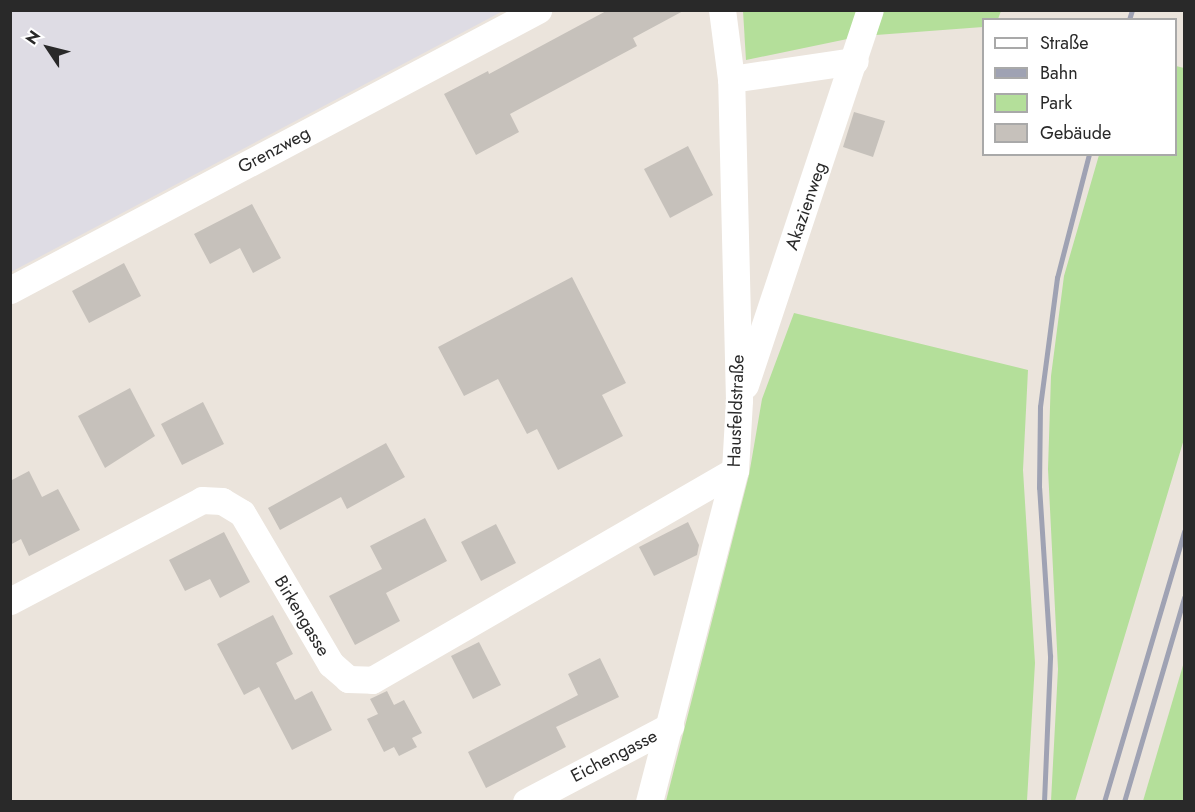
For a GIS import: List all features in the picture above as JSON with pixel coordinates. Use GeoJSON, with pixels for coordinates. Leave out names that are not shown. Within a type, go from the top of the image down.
{"type":"FeatureCollection","features":[{"type":"Feature","properties":{"kind":"street","name":"Grenzweg"},"geometry":{"type":"LineString","coordinates":[[10,290],[538,10]]}},
{"type":"Feature","properties":{"kind":"street","name":"Hausfeldstraße"},"geometry":{"type":"LineString","coordinates":[[649,801],[735,470],[740,400],[731,79],[722,10]]}},
{"type":"Feature","properties":{"kind":"street","name":"Akazienweg"},"geometry":{"type":"LineString","coordinates":[[740,400],[855,61],[870,10]]}},
{"type":"Feature","properties":{"kind":"street"},"geometry":{"type":"LineString","coordinates":[[731,79],[855,61]]}},
{"type":"Feature","properties":{"kind":"street","name":"Birkengasse"},"geometry":{"type":"LineString","coordinates":[[10,601],[202,500],[222,501],[242,513],[331,664],[348,679],[372,680],[735,470]]}},
{"type":"Feature","properties":{"kind":"street","name":"Eichengasse"},"geometry":{"type":"LineString","coordinates":[[526,801],[670,726]]}},
{"type":"Feature","properties":{"kind":"shaded area"},"geometry":{"type":"Polygon","coordinates":[[[11,10],[503,10],[503,11],[11,272],[11,10]]]}},
{"type":"Feature","properties":{"kind":"green space"},"geometry":{"type":"Polygon","coordinates":[[[743,11],[864,11],[857,37],[746,60],[743,11]]]}},
{"type":"Feature","properties":{"kind":"green space"},"geometry":{"type":"Polygon","coordinates":[[[882,11],[1001,11],[998,18],[982,18],[982,27],[876,35],[882,11]]]}},
{"type":"Feature","properties":{"kind":"green space"},"geometry":{"type":"Polygon","coordinates":[[[1177,66],[1184,68],[1184,439],[1075,801],[1051,801],[1058,669],[1048,469],[1051,376],[1064,276],[1099,156],[1177,156],[1177,66]]]}},
{"type":"Feature","properties":{"kind":"green space"},"geometry":{"type":"Polygon","coordinates":[[[794,313],[1028,370],[1023,470],[1035,663],[1027,801],[666,801],[749,475],[762,399],[794,313]]]}},
{"type":"Feature","properties":{"kind":"green space"},"geometry":{"type":"Polygon","coordinates":[[[1184,662],[1184,801],[1143,801],[1184,662]]]}},
{"type":"Feature","properties":{"kind":"building"},"geometry":{"type":"Polygon","coordinates":[[[608,10],[685,10],[633,38],[637,46],[510,114],[519,132],[476,155],[444,94],[488,71],[489,74],[608,10]]]}},
{"type":"Feature","properties":{"kind":"building"},"geometry":{"type":"Polygon","coordinates":[[[854,112],[885,121],[873,157],[843,147],[854,112]]]}},
{"type":"Feature","properties":{"kind":"building"},"geometry":{"type":"Polygon","coordinates":[[[688,146],[713,195],[670,218],[644,169],[688,146]]]}},
{"type":"Feature","properties":{"kind":"building"},"geometry":{"type":"Polygon","coordinates":[[[252,204],[281,258],[253,273],[240,248],[210,264],[194,234],[252,204]]]}},
{"type":"Feature","properties":{"kind":"building"},"geometry":{"type":"Polygon","coordinates":[[[124,263],[141,296],[89,323],[72,291],[124,263]]]}},
{"type":"Feature","properties":{"kind":"building"},"geometry":{"type":"Polygon","coordinates":[[[572,277],[626,383],[602,395],[623,436],[558,470],[537,429],[527,434],[498,379],[464,396],[438,347],[572,277]]]}},
{"type":"Feature","properties":{"kind":"building"},"geometry":{"type":"Polygon","coordinates":[[[130,388],[155,436],[105,468],[78,416],[130,388]]]}},
{"type":"Feature","properties":{"kind":"building"},"geometry":{"type":"Polygon","coordinates":[[[203,402],[224,444],[182,465],[161,424],[203,402]]]}},
{"type":"Feature","properties":{"kind":"building"},"geometry":{"type":"Polygon","coordinates":[[[386,443],[405,477],[347,509],[341,497],[280,530],[268,508],[386,443]]]}},
{"type":"Feature","properties":{"kind":"building"},"geometry":{"type":"Polygon","coordinates":[[[29,471],[42,497],[58,489],[80,530],[29,556],[21,539],[10,545],[10,481],[29,471]]]}},
{"type":"Feature","properties":{"kind":"building"},"geometry":{"type":"Polygon","coordinates":[[[425,518],[447,561],[386,593],[400,621],[355,645],[329,596],[382,569],[370,546],[425,518]]]}},
{"type":"Feature","properties":{"kind":"building"},"geometry":{"type":"Polygon","coordinates":[[[688,522],[699,545],[697,555],[654,576],[639,547],[688,522]]]}},
{"type":"Feature","properties":{"kind":"building"},"geometry":{"type":"Polygon","coordinates":[[[496,524],[516,563],[481,581],[461,542],[496,524]]]}},
{"type":"Feature","properties":{"kind":"building"},"geometry":{"type":"Polygon","coordinates":[[[224,532],[250,582],[220,598],[210,579],[185,591],[169,560],[224,532]]]}},
{"type":"Feature","properties":{"kind":"building"},"geometry":{"type":"Polygon","coordinates":[[[273,615],[293,654],[276,663],[295,700],[312,691],[332,730],[292,750],[259,687],[244,695],[217,644],[273,615]]]}},
{"type":"Feature","properties":{"kind":"building"},"geometry":{"type":"Polygon","coordinates":[[[479,642],[501,685],[473,699],[451,656],[479,642]]]}},
{"type":"Feature","properties":{"kind":"building"},"geometry":{"type":"Polygon","coordinates":[[[600,658],[619,697],[556,727],[566,747],[486,788],[468,752],[578,695],[568,674],[600,658]]]}},
{"type":"Feature","properties":{"kind":"building"},"geometry":{"type":"Polygon","coordinates":[[[387,691],[394,705],[404,700],[422,733],[412,738],[417,747],[399,756],[394,747],[384,752],[367,719],[378,714],[370,699],[387,691]]]}},
{"type":"Feature","properties":{"kind":"railway"},"geometry":{"type":"LineString","coordinates":[[1130,18],[1132,10]]}},
{"type":"Feature","properties":{"kind":"railway"},"geometry":{"type":"LineString","coordinates":[[1044,802],[1050,656],[1039,488],[1040,407],[1057,278],[1088,156]]}},
{"type":"Feature","properties":{"kind":"railway"},"geometry":{"type":"LineString","coordinates":[[1104,802],[1184,532]]}},
{"type":"Feature","properties":{"kind":"railway"},"geometry":{"type":"LineString","coordinates":[[1124,802],[1184,598]]}}]}
